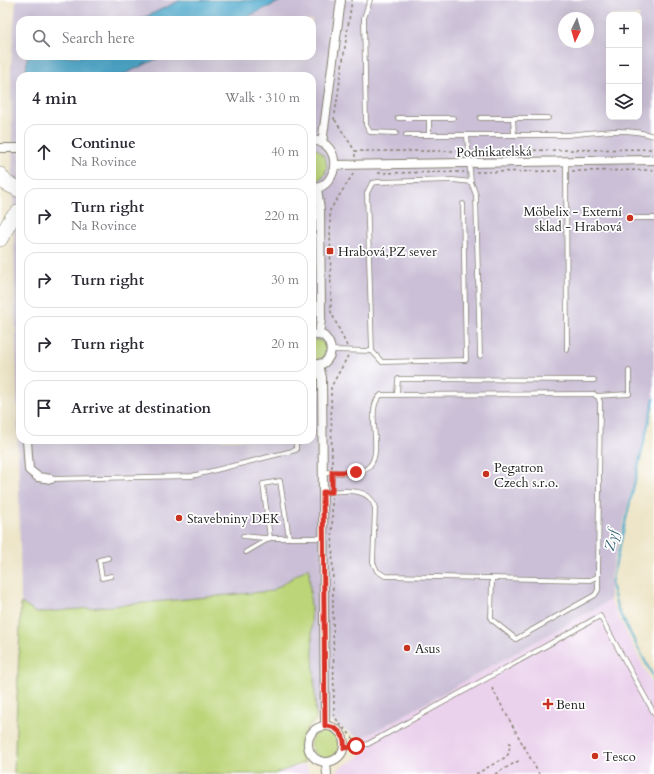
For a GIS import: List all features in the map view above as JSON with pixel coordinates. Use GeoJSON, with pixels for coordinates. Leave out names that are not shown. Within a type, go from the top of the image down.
{"type":"FeatureCollection","features":[{"type":"Feature","properties":{"kind":"highway"},"geometry":{"type":"LineString","coordinates":[[0,175],[6,183],[16,188]]}},
{"type":"Feature","properties":{"kind":"highway"},"geometry":{"type":"LineString","coordinates":[[0,239],[12,218],[16,214]]}},
{"type":"Feature","properties":{"kind":"street"},"geometry":{"type":"LineString","coordinates":[[322,143],[341,0]]}},
{"type":"Feature","properties":{"kind":"street"},"geometry":{"type":"LineString","coordinates":[[316,141],[322,143],[332,152],[335,165],[330,180],[316,188]]}},
{"type":"Feature","properties":{"kind":"street"},"geometry":{"type":"LineString","coordinates":[[0,148],[16,148]]}},
{"type":"Feature","properties":{"kind":"street","name":"Podnikatelská"},"geometry":{"type":"LineString","coordinates":[[335,165],[654,160]]}},
{"type":"Feature","properties":{"kind":"street"},"geometry":{"type":"LineString","coordinates":[[316,196],[320,210],[321,319],[316,334],[328,340],[331,350],[328,360],[316,365],[322,378],[328,492],[324,538],[325,726]]}},
{"type":"Feature","properties":{"kind":"street"},"geometry":{"type":"LineString","coordinates":[[27,444],[29,470],[38,477],[51,478]]}},
{"type":"Feature","properties":{"kind":"street"},"geometry":{"type":"LineString","coordinates":[[325,726],[339,730],[344,739],[344,748],[338,758],[326,763],[314,758],[308,748],[310,735],[319,727],[325,726]]}},
{"type":"Feature","properties":{"kind":"street"},"geometry":{"type":"LineString","coordinates":[[326,763],[327,774]]}},
{"type":"Feature","properties":{"kind":"lane"},"geometry":{"type":"LineString","coordinates":[[370,0],[364,18],[366,125],[370,132],[396,133]]}},
{"type":"Feature","properties":{"kind":"lane"},"geometry":{"type":"LineString","coordinates":[[398,118],[453,118]]}},
{"type":"Feature","properties":{"kind":"lane"},"geometry":{"type":"LineString","coordinates":[[480,118],[548,118]]}},
{"type":"Feature","properties":{"kind":"lane"},"geometry":{"type":"LineString","coordinates":[[513,118],[514,135]]}},
{"type":"Feature","properties":{"kind":"lane"},"geometry":{"type":"LineString","coordinates":[[429,119],[429,135]]}},
{"type":"Feature","properties":{"kind":"lane"},"geometry":{"type":"LineString","coordinates":[[406,135],[468,136],[642,132],[654,136]]}},
{"type":"Feature","properties":{"kind":"lane"},"geometry":{"type":"LineString","coordinates":[[468,136],[468,163],[471,182],[476,195],[480,356]]}},
{"type":"Feature","properties":{"kind":"lane"},"geometry":{"type":"LineString","coordinates":[[566,161],[567,350]]}},
{"type":"Feature","properties":{"kind":"lane"},"geometry":{"type":"LineString","coordinates":[[464,204],[466,360],[382,362],[372,351],[367,193],[369,187],[372,183],[378,182],[453,180],[471,182]]}},
{"type":"Feature","properties":{"kind":"lane"},"geometry":{"type":"LineString","coordinates":[[630,218],[654,218]]}},
{"type":"Feature","properties":{"kind":"lane"},"geometry":{"type":"LineString","coordinates":[[331,350],[372,351]]}},
{"type":"Feature","properties":{"kind":"lane"},"geometry":{"type":"LineString","coordinates":[[327,472],[356,472],[364,470],[370,465],[375,456],[375,403],[381,395],[584,393],[596,396],[629,394],[629,371]]}},
{"type":"Feature","properties":{"kind":"lane"},"geometry":{"type":"LineString","coordinates":[[397,394],[398,379],[594,380]]}},
{"type":"Feature","properties":{"kind":"lane"},"geometry":{"type":"LineString","coordinates":[[492,579],[491,619],[516,639],[595,595],[598,590],[600,402],[596,396]]}},
{"type":"Feature","properties":{"kind":"lane"},"geometry":{"type":"LineString","coordinates":[[51,478],[192,476],[296,450],[296,444]]}},
{"type":"Feature","properties":{"kind":"lane"},"geometry":{"type":"LineString","coordinates":[[270,538],[263,484],[280,481],[289,538]]}},
{"type":"Feature","properties":{"kind":"lane"},"geometry":{"type":"LineString","coordinates":[[328,492],[358,492],[367,494],[373,500],[375,508],[373,562],[374,567],[380,574],[397,578],[590,580],[597,577],[599,570]]}},
{"type":"Feature","properties":{"kind":"lane"},"geometry":{"type":"LineString","coordinates":[[243,536],[270,538],[324,538]]}},
{"type":"Feature","properties":{"kind":"lane"},"geometry":{"type":"LineString","coordinates":[[246,552],[270,538]]}},
{"type":"Feature","properties":{"kind":"lane"},"geometry":{"type":"LineString","coordinates":[[108,558],[99,560],[102,578],[111,576]]}},
{"type":"Feature","properties":{"kind":"lane"},"geometry":{"type":"LineString","coordinates":[[344,748],[368,744],[600,616],[654,713]]}},
{"type":"Feature","properties":{"kind":"path"},"geometry":{"type":"LineString","coordinates":[[352,0],[335,120],[355,151],[355,158]]}},
{"type":"Feature","properties":{"kind":"path"},"geometry":{"type":"LineString","coordinates":[[316,118],[320,118]]}},
{"type":"Feature","properties":{"kind":"path"},"geometry":{"type":"LineString","coordinates":[[355,151],[654,149]]}},
{"type":"Feature","properties":{"kind":"path"},"geometry":{"type":"LineString","coordinates":[[347,345],[331,312],[330,210],[355,173],[355,169]]}},
{"type":"Feature","properties":{"kind":"path"},"geometry":{"type":"LineString","coordinates":[[378,173],[654,170]]}},
{"type":"Feature","properties":{"kind":"path"},"geometry":{"type":"LineString","coordinates":[[347,353],[331,387],[327,472],[334,714],[336,720],[345,727],[355,741]]}},
{"type":"Feature","properties":{"kind":"path"},"geometry":{"type":"LineString","coordinates":[[492,688],[539,774]]}},
{"type":"Feature","properties":{"kind":"path"},"geometry":{"type":"LineString","coordinates":[[476,774],[506,756],[509,753],[510,742]]}},
{"type":"Feature","properties":{"kind":"path"},"geometry":{"type":"LineString","coordinates":[[495,774],[520,760]]}},
{"type":"Feature","properties":{"kind":"shaded area"},"geometry":{"type":"Polygon","coordinates":[[[16,0],[654,0],[654,397],[610,578],[610,600],[361,739],[316,714],[308,568],[272,591],[36,613],[21,603],[18,444],[316,444],[316,72],[16,72],[16,335],[11,67],[16,0]]]}},
{"type":"Feature","properties":{"kind":"shaded area"},"geometry":{"type":"Polygon","coordinates":[[[610,600],[654,688],[654,774],[336,774],[336,770],[360,756],[361,739],[610,600]]]}},
{"type":"Feature","properties":{"kind":"shaded area"},"geometry":{"type":"Polygon","coordinates":[[[297,765],[297,767],[306,765],[309,774],[275,774],[297,765]]]}},
{"type":"Feature","properties":{"kind":"green space"},"geometry":{"type":"Polygon","coordinates":[[[316,149],[323,154],[327,165],[323,176],[316,181],[316,149]]]}},
{"type":"Feature","properties":{"kind":"green space"},"geometry":{"type":"Polygon","coordinates":[[[316,340],[322,341],[326,346],[324,356],[316,360],[316,340]]]}},
{"type":"Feature","properties":{"kind":"green space"},"geometry":{"type":"Polygon","coordinates":[[[309,567],[316,720],[301,738],[300,748],[305,762],[275,774],[14,774],[21,603],[36,613],[272,591],[309,567]]]}},
{"type":"Feature","properties":{"kind":"green space"},"geometry":{"type":"Polygon","coordinates":[[[325,730],[335,734],[339,744],[335,754],[325,758],[315,754],[311,744],[315,734],[325,730]]]}},
{"type":"Feature","properties":{"kind":"water"},"geometry":{"type":"Polygon","coordinates":[[[181,0],[283,0],[249,16],[147,16],[181,0]]]}},
{"type":"Feature","properties":{"kind":"water"},"geometry":{"type":"Polygon","coordinates":[[[27,60],[154,60],[129,72],[26,72],[27,60]]]}},
{"type":"Feature","properties":{"kind":"waterway","name":"Zyf"},"geometry":{"type":"LineString","coordinates":[[654,399],[611,584],[618,610],[654,678]]}},
{"type":"Feature","properties":{"kind":"place","name":"Möbelix - Externí sklad - Hrabová"},"geometry":{"type":"Point","coordinates":[630,218]}},
{"type":"Feature","properties":{"kind":"place","name":"Hrabová,PZ sever"},"geometry":{"type":"Point","coordinates":[330,251]}},
{"type":"Feature","properties":{"kind":"place","name":"Pegatron Czech s.r.o."},"geometry":{"type":"Point","coordinates":[486,474]}},
{"type":"Feature","properties":{"kind":"place","name":"Stavebniny DEK"},"geometry":{"type":"Point","coordinates":[179,518]}},
{"type":"Feature","properties":{"kind":"place","name":"Asus"},"geometry":{"type":"Point","coordinates":[407,648]}},
{"type":"Feature","properties":{"kind":"place","name":"Benu"},"geometry":{"type":"Point","coordinates":[548,704]}},
{"type":"Feature","properties":{"kind":"place","name":"Tesco"},"geometry":{"type":"Point","coordinates":[595,756]}},
{"type":"Feature","properties":{"kind":"route"},"geometry":{"type":"LineString","coordinates":[[356,472],[332,472],[332,492],[323,492],[325,726],[330,726],[339,730],[344,739],[344,748],[356,746]]}}]}
